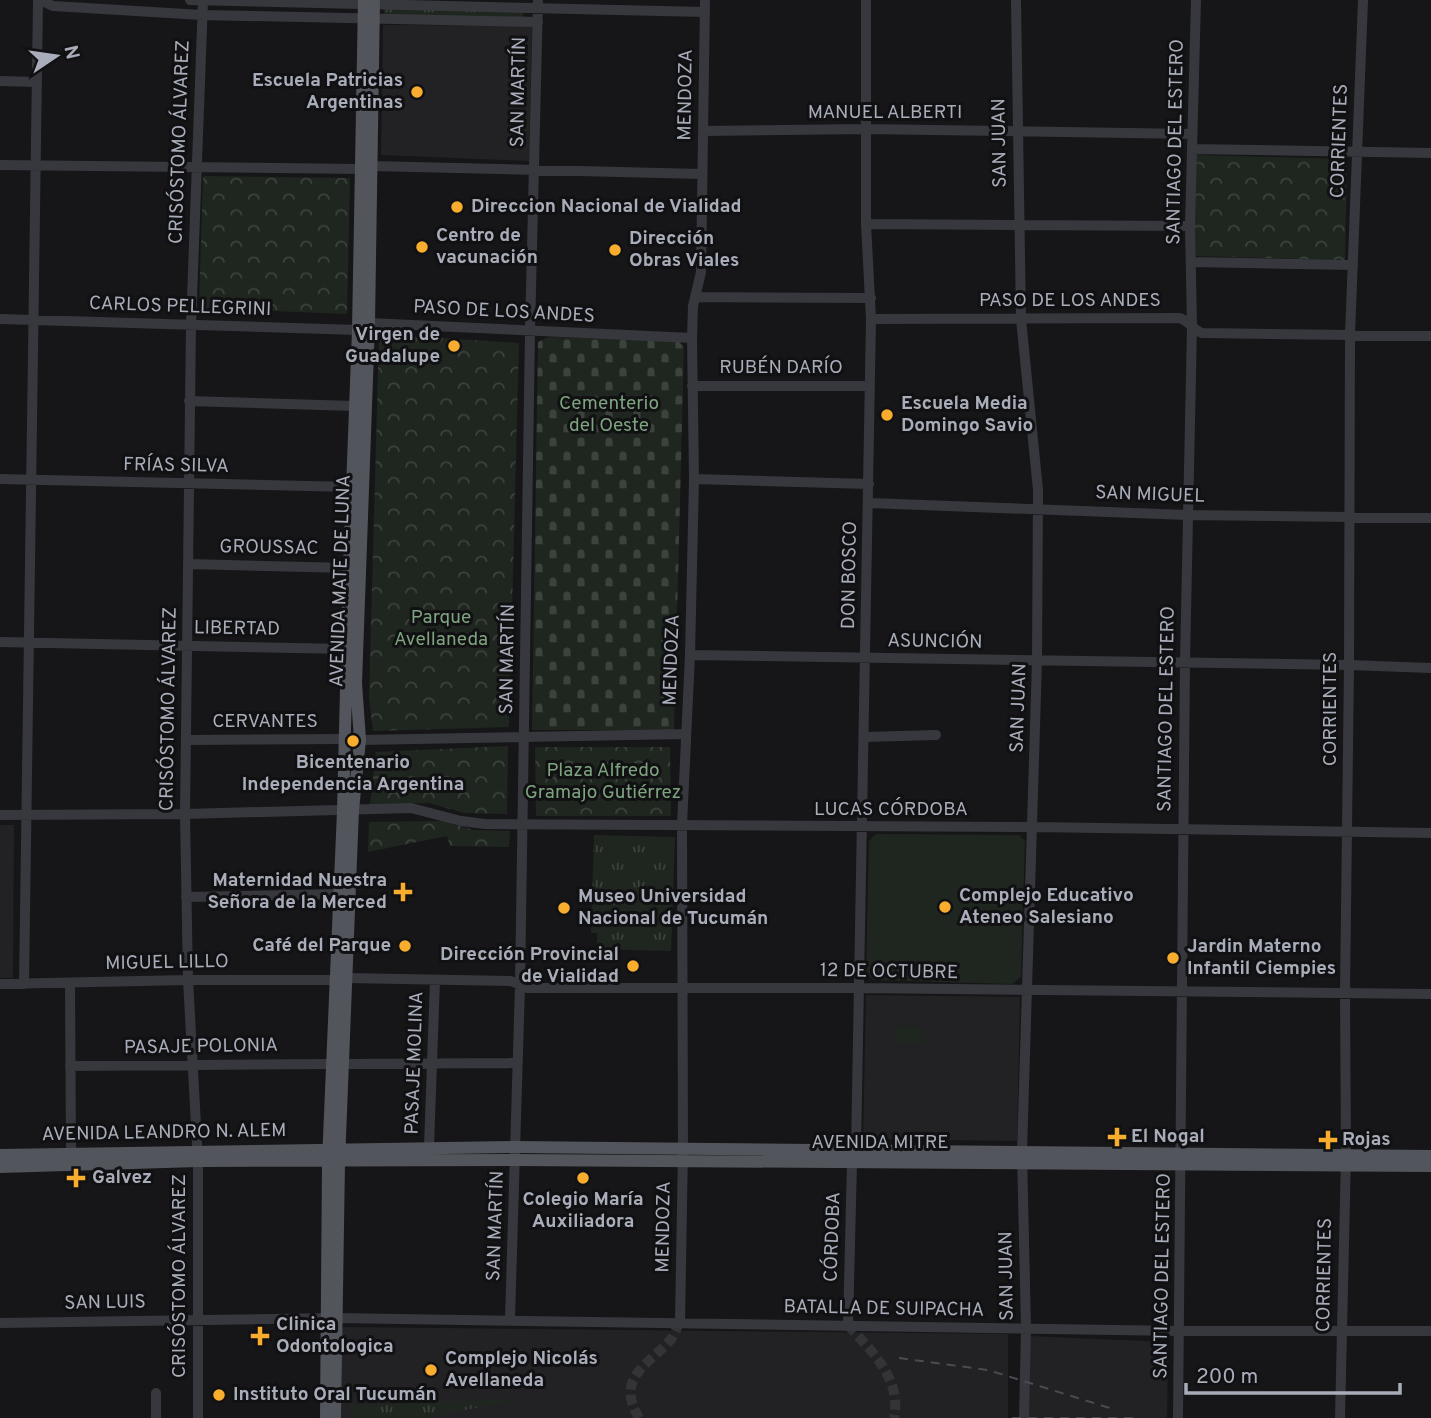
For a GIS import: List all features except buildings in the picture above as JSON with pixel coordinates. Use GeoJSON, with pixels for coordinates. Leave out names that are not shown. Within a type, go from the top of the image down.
{"type":"FeatureCollection","features":[{"type":"Feature","properties":{"kind":"main road","name":"AVENIDA MATE DE LUNA"},"geometry":{"type":"LineString","coordinates":[[341,979],[339,894],[348,811],[360,740],[356,683],[369,2]]}},
{"type":"Feature","properties":{"kind":"main road","name":"AVENIDA MATE DE LUNA"},"geometry":{"type":"LineString","coordinates":[[334,1155],[330,1125],[338,1063],[348,811],[344,739],[351,487],[354,406],[364,326]]}},
{"type":"Feature","properties":{"kind":"main road","name":"AVENIDA MATE DE LUNA"},"geometry":{"type":"LineString","coordinates":[[334,1155],[342,1115],[338,1063]]}},
{"type":"Feature","properties":{"kind":"main road"},"geometry":{"type":"LineString","coordinates":[[333,1184],[368,1155],[349,1142],[342,1115]]}},
{"type":"Feature","properties":{"kind":"main road"},"geometry":{"type":"LineString","coordinates":[[330,1125],[322,1143],[309,1155],[333,1184]]}},
{"type":"Feature","properties":{"kind":"main road","name":"AVENIDA MITRE"},"geometry":{"type":"LineString","coordinates":[[368,1155],[429,1147],[516,1154]]}},
{"type":"Feature","properties":{"kind":"main road","name":"AVENIDA LEANDRO N. ALEM"},"geometry":{"type":"LineString","coordinates":[[0,1155],[334,1155]]}},
{"type":"Feature","properties":{"kind":"main road","name":"AVENIDA MITRE"},"geometry":{"type":"LineString","coordinates":[[334,1155],[1182,1158],[1345,1160],[1431,1166]]}},
{"type":"Feature","properties":{"kind":"main road"},"geometry":{"type":"LineString","coordinates":[[326,1418],[334,1155]]}},
{"type":"Feature","properties":{"kind":"main road","name":"AVENIDA LEANDRO N. ALEM"},"geometry":{"type":"LineString","coordinates":[[0,1167],[198,1156]]}},
{"type":"Feature","properties":{"kind":"main road","name":"AVENIDA MITRE"},"geometry":{"type":"LineString","coordinates":[[1345,1160],[1431,1156]]}},
{"type":"Feature","properties":{"kind":"main road"},"geometry":{"type":"LineString","coordinates":[[331,1318],[335,1418]]}},
{"type":"Feature","properties":{"kind":"street"},"geometry":{"type":"LineString","coordinates":[[24,984],[39,0],[53,6],[125,5],[202,15],[538,22]]}},
{"type":"Feature","properties":{"kind":"street"},"geometry":{"type":"LineString","coordinates":[[190,0],[450,5],[538,3],[705,12]]}},
{"type":"Feature","properties":{"kind":"street","name":"CRISÓSTOMO ÁLVAREZ"},"geometry":{"type":"LineString","coordinates":[[198,1418],[198,1156],[188,980],[185,814],[189,401],[195,167],[203,0]]}},
{"type":"Feature","properties":{"kind":"street","name":"MENDOZA"},"geometry":{"type":"LineString","coordinates":[[680,1322],[683,1155],[682,825],[691,655],[694,479],[692,338],[693,306],[701,272],[705,0]]}},
{"type":"Feature","properties":{"kind":"street","name":"DON BOSCO"},"geometry":{"type":"LineString","coordinates":[[854,1156],[871,319],[866,224],[866,0]]}},
{"type":"Feature","properties":{"kind":"street","name":"SAN JUAN"},"geometry":{"type":"LineString","coordinates":[[1016,0],[1021,319],[1038,508],[1033,827],[1022,1157],[1026,1328],[1024,1418]]}},
{"type":"Feature","properties":{"kind":"street","name":"SANTIAGO DEL ESTERO"},"geometry":{"type":"LineString","coordinates":[[1178,1418],[1185,662],[1192,326],[1190,226],[1196,0]]}},
{"type":"Feature","properties":{"kind":"street","name":"CORRIENTES"},"geometry":{"type":"LineString","coordinates":[[1340,1418],[1345,1160],[1350,335],[1363,0]]}},
{"type":"Feature","properties":{"kind":"street"},"geometry":{"type":"LineString","coordinates":[[283,17],[284,2]]}},
{"type":"Feature","properties":{"kind":"street","name":"SAN MARTÍN"},"geometry":{"type":"LineString","coordinates":[[510,1319],[519,1063],[530,331],[538,3]]}},
{"type":"Feature","properties":{"kind":"street"},"geometry":{"type":"LineString","coordinates":[[449,21],[450,5]]}},
{"type":"Feature","properties":{"kind":"street"},"geometry":{"type":"LineString","coordinates":[[0,81],[36,82]]}},
{"type":"Feature","properties":{"kind":"street","name":"MANUEL ALBERTI"},"geometry":{"type":"LineString","coordinates":[[703,131],[865,129],[1192,134]]}},
{"type":"Feature","properties":{"kind":"street"},"geometry":{"type":"LineString","coordinates":[[1192,149],[1431,153]]}},
{"type":"Feature","properties":{"kind":"street"},"geometry":{"type":"LineString","coordinates":[[0,165],[366,167],[702,174]]}},
{"type":"Feature","properties":{"kind":"street"},"geometry":{"type":"LineString","coordinates":[[866,224],[1190,226]]}},
{"type":"Feature","properties":{"kind":"street"},"geometry":{"type":"LineString","coordinates":[[1191,262],[1353,265]]}},
{"type":"Feature","properties":{"kind":"street"},"geometry":{"type":"LineString","coordinates":[[695,297],[870,298]]}},
{"type":"Feature","properties":{"kind":"street","name":"PASO DE LOS ANDES"},"geometry":{"type":"LineString","coordinates":[[871,319],[1179,318],[1185,319],[1202,333],[1431,336]]}},
{"type":"Feature","properties":{"kind":"street","name":"CARLOS PELLEGRINI"},"geometry":{"type":"LineString","coordinates":[[0,319],[191,325],[364,326]]}},
{"type":"Feature","properties":{"kind":"street","name":"PASO DE LOS ANDES"},"geometry":{"type":"LineString","coordinates":[[364,326],[692,338]]}},
{"type":"Feature","properties":{"kind":"street","name":"RUBÉN DARÍO"},"geometry":{"type":"LineString","coordinates":[[692,386],[870,386]]}},
{"type":"Feature","properties":{"kind":"street"},"geometry":{"type":"LineString","coordinates":[[189,401],[354,406]]}},
{"type":"Feature","properties":{"kind":"street","name":"FRÍAS SILVA"},"geometry":{"type":"LineString","coordinates":[[0,479],[351,487]]}},
{"type":"Feature","properties":{"kind":"street"},"geometry":{"type":"LineString","coordinates":[[694,479],[869,484]]}},
{"type":"Feature","properties":{"kind":"street","name":"SAN MIGUEL"},"geometry":{"type":"LineString","coordinates":[[869,503],[1188,515],[1431,518]]}},
{"type":"Feature","properties":{"kind":"street","name":"GROUSSAC"},"geometry":{"type":"LineString","coordinates":[[188,564],[349,568]]}},
{"type":"Feature","properties":{"kind":"street","name":"LIBERTAD"},"geometry":{"type":"LineString","coordinates":[[0,642],[346,649]]}},
{"type":"Feature","properties":{"kind":"street","name":"ASUNCIÓN"},"geometry":{"type":"LineString","coordinates":[[691,655],[1431,668]]}},
{"type":"Feature","properties":{"kind":"street"},"geometry":{"type":"LineString","coordinates":[[360,740],[685,734]]}},
{"type":"Feature","properties":{"kind":"street"},"geometry":{"type":"LineString","coordinates":[[864,737],[936,736]]}},
{"type":"Feature","properties":{"kind":"street","name":"CERVANTES"},"geometry":{"type":"LineString","coordinates":[[186,740],[344,739]]}},
{"type":"Feature","properties":{"kind":"street","name":"LUCAS CÓRDOBA"},"geometry":{"type":"LineString","coordinates":[[0,815],[348,811],[411,807],[470,823],[522,825],[1033,827],[1431,833]]}},
{"type":"Feature","properties":{"kind":"street"},"geometry":{"type":"LineString","coordinates":[[186,897],[339,894]]}},
{"type":"Feature","properties":{"kind":"street","name":"MIGUEL LILLO"},"geometry":{"type":"LineString","coordinates":[[0,984],[341,979]]}},
{"type":"Feature","properties":{"kind":"street","name":"12 DE OCTUBRE"},"geometry":{"type":"LineString","coordinates":[[341,979],[511,981],[527,988],[859,988],[1431,994]]}},
{"type":"Feature","properties":{"kind":"street","name":"PASAJE MOLINA"},"geometry":{"type":"LineString","coordinates":[[429,1147],[435,980]]}},
{"type":"Feature","properties":{"kind":"street"},"geometry":{"type":"LineString","coordinates":[[70,983],[71,1154]]}},
{"type":"Feature","properties":{"kind":"street","name":"PASAJE POLONIA"},"geometry":{"type":"LineString","coordinates":[[70,1066],[519,1063]]}},
{"type":"Feature","properties":{"kind":"street","name":"CÓRDOBA"},"geometry":{"type":"LineString","coordinates":[[848,1325],[854,1156]]}},
{"type":"Feature","properties":{"kind":"street","name":"BATALLA DE SUIPACHA"},"geometry":{"type":"LineString","coordinates":[[331,1318],[1180,1331],[1431,1331]]}},
{"type":"Feature","properties":{"kind":"street","name":"SAN LUIS"},"geometry":{"type":"LineString","coordinates":[[0,1323],[331,1318]]}},
{"type":"Feature","properties":{"kind":"street"},"geometry":{"type":"LineString","coordinates":[[156,1393],[156,1418]]}},
{"type":"Feature","properties":{"kind":"shaded area"},"geometry":{"type":"Polygon","coordinates":[[[383,25],[532,26],[529,161],[381,155],[383,25]]]}},
{"type":"Feature","properties":{"kind":"shaded area"},"geometry":{"type":"Polygon","coordinates":[[[0,825],[14,825],[13,978],[0,978],[0,825]]]}},
{"type":"Feature","properties":{"kind":"shaded area"},"geometry":{"type":"Polygon","coordinates":[[[866,995],[1020,997],[1017,1141],[863,1139],[866,995]]]}},
{"type":"Feature","properties":{"kind":"shaded area"},"geometry":{"type":"Polygon","coordinates":[[[342,1327],[1008,1334],[1008,1418],[341,1418],[342,1327]]]}},
{"type":"Feature","properties":{"kind":"shaded area"},"geometry":{"type":"Polygon","coordinates":[[[1029,1336],[1168,1342],[1167,1418],[1029,1418],[1029,1336]]]}},
{"type":"Feature","properties":{"kind":"green space"},"geometry":{"type":"Polygon","coordinates":[[[384,8],[523,10],[523,18],[384,16],[384,8]]]}},
{"type":"Feature","properties":{"kind":"green space"},"geometry":{"type":"Polygon","coordinates":[[[1196,155],[1347,159],[1345,260],[1194,256],[1196,155]]]}},
{"type":"Feature","properties":{"kind":"green space"},"geometry":{"type":"Polygon","coordinates":[[[203,176],[350,178],[347,314],[199,308],[203,176]]]}},
{"type":"Feature","properties":{"kind":"green space","name":"Parque Avellaneda"},"geometry":{"type":"Polygon","coordinates":[[[379,334],[519,343],[509,727],[373,731],[369,698],[379,334]]]}},
{"type":"Feature","properties":{"kind":"green space","name":"Cementerio del Oeste"},"geometry":{"type":"Polygon","coordinates":[[[549,337],[678,341],[684,347],[674,730],[532,730],[538,342],[549,337]]]}},
{"type":"Feature","properties":{"kind":"green space"},"geometry":{"type":"Polygon","coordinates":[[[508,746],[507,814],[464,813],[429,803],[370,804],[376,752],[508,746]]]}},
{"type":"Feature","properties":{"kind":"green space","name":"Plaza Alfredo Gramajo Gutiérrez"},"geometry":{"type":"Polygon","coordinates":[[[535,747],[670,747],[671,816],[536,816],[535,747]]]}},
{"type":"Feature","properties":{"kind":"green space"},"geometry":{"type":"Polygon","coordinates":[[[442,821],[474,830],[510,831],[509,847],[450,846],[447,836],[368,852],[369,822],[442,821]]]}},
{"type":"Feature","properties":{"kind":"green space","name":"Complejo Educativo Ateneo Salesiano"},"geometry":{"type":"Polygon","coordinates":[[[876,834],[1019,835],[1025,841],[1021,977],[1012,984],[873,980],[866,973],[869,841],[876,834]]]}},
{"type":"Feature","properties":{"kind":"green space"},"geometry":{"type":"Polygon","coordinates":[[[594,835],[675,837],[671,951],[597,949],[597,933],[591,933],[594,835]]]}},
{"type":"Feature","properties":{"kind":"green space"},"geometry":{"type":"Polygon","coordinates":[[[895,1027],[922,1028],[922,1043],[895,1043],[895,1027]]]}},
{"type":"Feature","properties":{"kind":"green space"},"geometry":{"type":"Polygon","coordinates":[[[514,1400],[427,1418],[352,1418],[352,1405],[514,1400]]]}},
{"type":"Feature","properties":{"kind":"tunnel"},"geometry":{"type":"LineString","coordinates":[[639,1418],[632,1404],[633,1381],[645,1364],[672,1338],[680,1322]]}},
{"type":"Feature","properties":{"kind":"tunnel"},"geometry":{"type":"LineString","coordinates":[[848,1325],[875,1356],[889,1379],[894,1391],[894,1418]]}},
{"type":"Feature","properties":{"kind":"railway"},"geometry":{"type":"LineString","coordinates":[[899,1358],[988,1370],[1113,1409]]}},
{"type":"Feature","properties":{"kind":"railway"},"geometry":{"type":"LineString","coordinates":[[1012,1418],[1140,1418]]}},
{"type":"Feature","properties":{"kind":"place","name":"Escuela Patricias Argentinas"},"geometry":{"type":"Point","coordinates":[417,92]}},
{"type":"Feature","properties":{"kind":"place","name":"Direccion Nacional de Vialidad"},"geometry":{"type":"Point","coordinates":[457,207]}},
{"type":"Feature","properties":{"kind":"place","name":"Centro de vacunación"},"geometry":{"type":"Point","coordinates":[422,247]}},
{"type":"Feature","properties":{"kind":"place","name":"Dirección Obras Viales"},"geometry":{"type":"Point","coordinates":[615,250]}},
{"type":"Feature","properties":{"kind":"place","name":"Virgen de Guadalupe"},"geometry":{"type":"Point","coordinates":[454,346]}},
{"type":"Feature","properties":{"kind":"place","name":"Escuela Media Domingo Savio"},"geometry":{"type":"Point","coordinates":[887,415]}},
{"type":"Feature","properties":{"kind":"place","name":"Bicentenario Independencia Argentina"},"geometry":{"type":"Point","coordinates":[353,741]}},
{"type":"Feature","properties":{"kind":"place","name":"Maternidad Nuestra Señora de la Merced"},"geometry":{"type":"Point","coordinates":[403,892]}},
{"type":"Feature","properties":{"kind":"place","name":"Complejo Educativo Ateneo Salesiano"},"geometry":{"type":"Point","coordinates":[945,907]}},
{"type":"Feature","properties":{"kind":"place","name":"Museo Universidad Nacional de Tucumán"},"geometry":{"type":"Point","coordinates":[564,908]}},
{"type":"Feature","properties":{"kind":"place","name":"Café del Parque"},"geometry":{"type":"Point","coordinates":[405,946]}},
{"type":"Feature","properties":{"kind":"place","name":"Jardin Materno Infantil Ciempies"},"geometry":{"type":"Point","coordinates":[1173,958]}},
{"type":"Feature","properties":{"kind":"place","name":"Dirección Provincial de Vialidad"},"geometry":{"type":"Point","coordinates":[633,966]}},
{"type":"Feature","properties":{"kind":"place","name":"El Nogal"},"geometry":{"type":"Point","coordinates":[1117,1137]}},
{"type":"Feature","properties":{"kind":"place","name":"Rojas"},"geometry":{"type":"Point","coordinates":[1328,1140]}},
{"type":"Feature","properties":{"kind":"place","name":"Galvez"},"geometry":{"type":"Point","coordinates":[76,1178]}},
{"type":"Feature","properties":{"kind":"place","name":"Colegio María Auxiliadora"},"geometry":{"type":"Point","coordinates":[583,1178]}},
{"type":"Feature","properties":{"kind":"place","name":"Clinica Odontologica"},"geometry":{"type":"Point","coordinates":[260,1336]}},
{"type":"Feature","properties":{"kind":"place","name":"Complejo Nicolás Avellaneda"},"geometry":{"type":"Point","coordinates":[431,1370]}},
{"type":"Feature","properties":{"kind":"place","name":"Instituto Oral Tucumán"},"geometry":{"type":"Point","coordinates":[219,1395]}}]}
